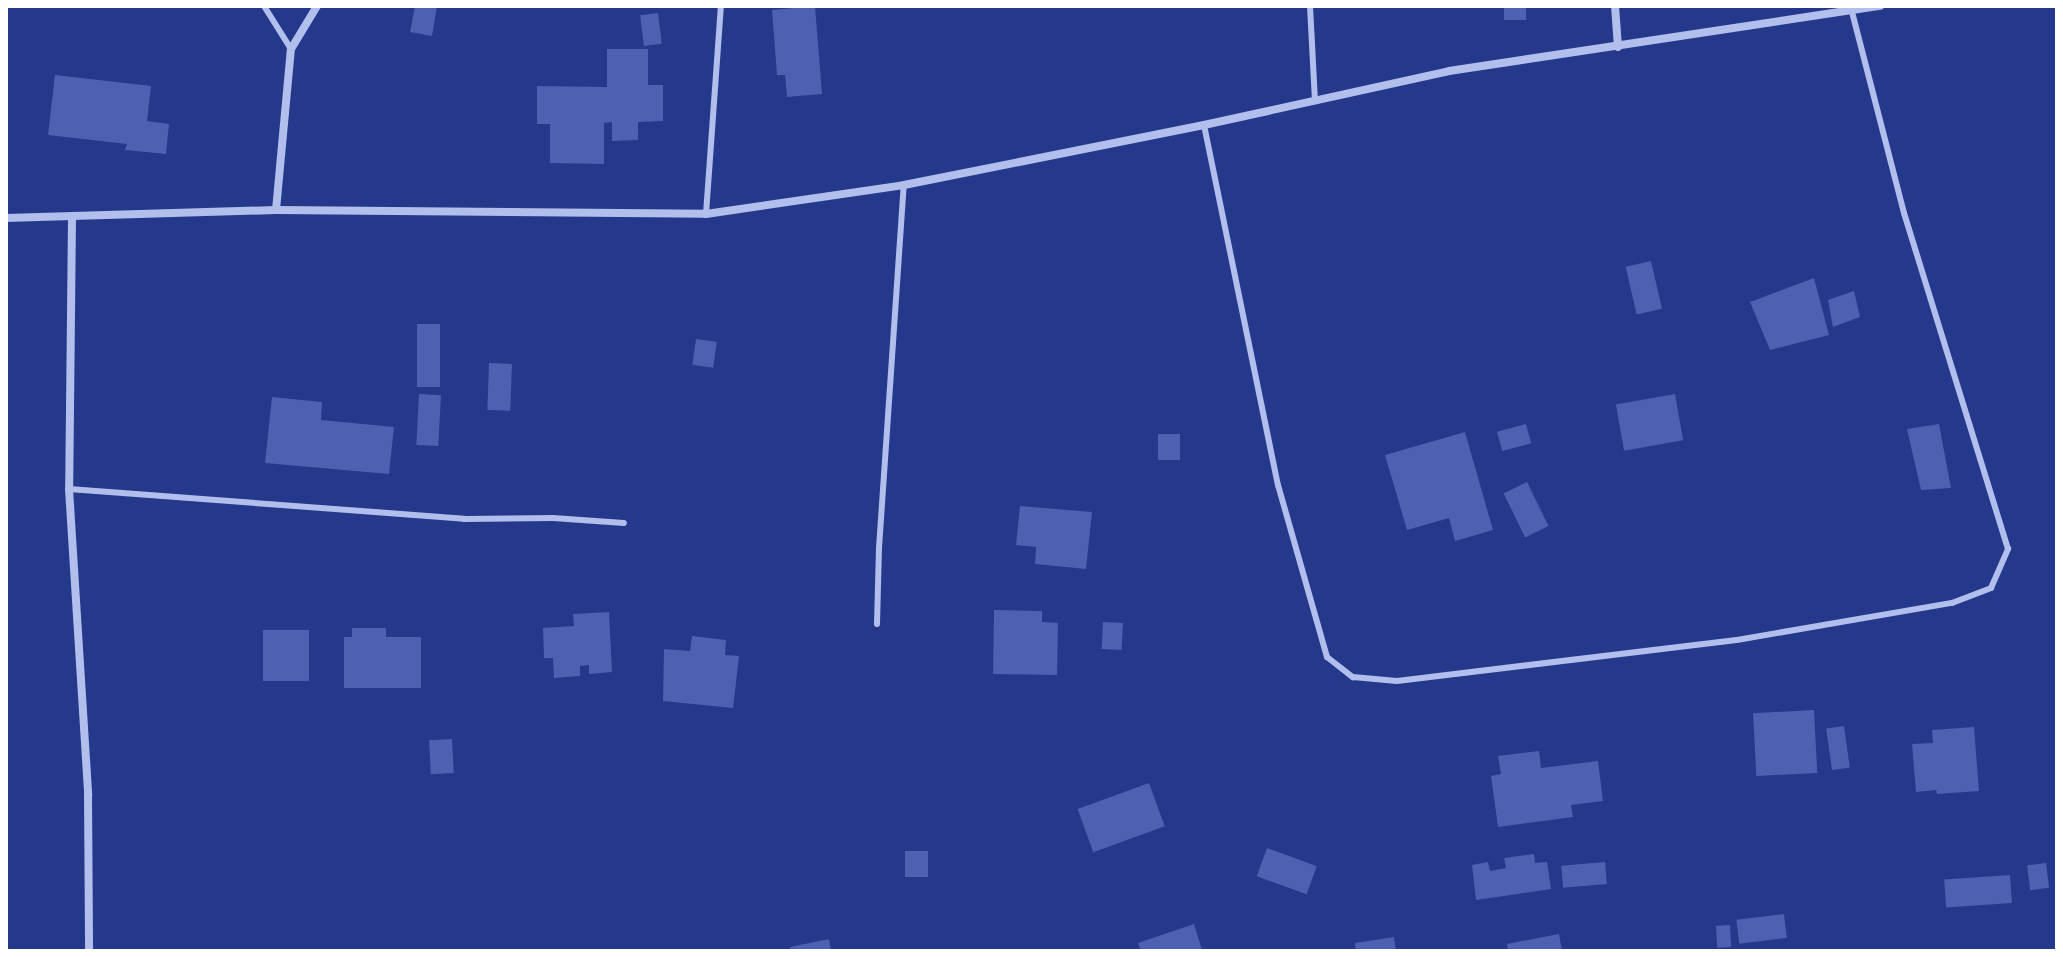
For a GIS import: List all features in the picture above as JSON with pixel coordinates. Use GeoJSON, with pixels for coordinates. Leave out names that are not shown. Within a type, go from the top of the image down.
{"type":"FeatureCollection","features":[{"type":"Feature","properties":{"kind":"street"},"geometry":{"type":"LineString","coordinates":[[276,210],[291,49],[317,6]]}},
{"type":"Feature","properties":{"kind":"street"},"geometry":{"type":"LineString","coordinates":[[1615,6],[1618,47]]}},
{"type":"Feature","properties":{"kind":"street"},"geometry":{"type":"LineString","coordinates":[[6,218],[276,210],[706,214],[904,185],[1204,125],[1449,71],[1880,6]]}},
{"type":"Feature","properties":{"kind":"street"},"geometry":{"type":"LineString","coordinates":[[72,218],[69,489],[88,795],[89,951]]}},
{"type":"Feature","properties":{"kind":"lane"},"geometry":{"type":"LineString","coordinates":[[264,6],[291,49]]}},
{"type":"Feature","properties":{"kind":"lane"},"geometry":{"type":"LineString","coordinates":[[706,214],[721,6]]}},
{"type":"Feature","properties":{"kind":"lane"},"geometry":{"type":"LineString","coordinates":[[1310,6],[1315,100]]}},
{"type":"Feature","properties":{"kind":"lane"},"geometry":{"type":"LineString","coordinates":[[1204,125],[1278,485],[1327,657],[1353,677],[1397,681],[1737,640],[1952,603],[1991,588],[2008,549],[1908,227],[1852,12]]}},
{"type":"Feature","properties":{"kind":"lane"},"geometry":{"type":"LineString","coordinates":[[877,624],[879,548],[904,185]]}},
{"type":"Feature","properties":{"kind":"lane"},"geometry":{"type":"LineString","coordinates":[[69,489],[464,519],[553,518],[624,523]]}},
{"type":"Feature","properties":{"kind":"building"},"geometry":{"type":"Polygon","coordinates":[[[415,6],[437,6],[432,36],[410,32],[415,6]]]}},
{"type":"Feature","properties":{"kind":"building"},"geometry":{"type":"Polygon","coordinates":[[[815,6],[822,94],[787,97],[785,75],[777,75],[772,10],[815,6]]]}},
{"type":"Feature","properties":{"kind":"building"},"geometry":{"type":"Polygon","coordinates":[[[1504,6],[1526,6],[1526,20],[1504,20],[1504,6]]]}},
{"type":"Feature","properties":{"kind":"building"},"geometry":{"type":"Polygon","coordinates":[[[658,13],[662,44],[644,46],[640,15],[658,13]]]}},
{"type":"Feature","properties":{"kind":"building"},"geometry":{"type":"Polygon","coordinates":[[[607,49],[648,49],[648,85],[663,85],[663,121],[638,122],[638,140],[612,141],[612,122],[604,123],[604,164],[550,163],[550,124],[537,124],[537,86],[607,87],[607,49]]]}},
{"type":"Feature","properties":{"kind":"building"},"geometry":{"type":"Polygon","coordinates":[[[55,75],[151,86],[147,121],[169,124],[166,154],[125,150],[127,144],[48,135],[55,75]]]}},
{"type":"Feature","properties":{"kind":"building"},"geometry":{"type":"Polygon","coordinates":[[[1651,261],[1662,309],[1637,315],[1626,267],[1651,261]]]}},
{"type":"Feature","properties":{"kind":"building"},"geometry":{"type":"Polygon","coordinates":[[[1814,278],[1829,335],[1770,350],[1750,302],[1814,278]]]}},
{"type":"Feature","properties":{"kind":"building"},"geometry":{"type":"Polygon","coordinates":[[[1854,291],[1860,317],[1833,327],[1828,300],[1854,291]]]}},
{"type":"Feature","properties":{"kind":"building"},"geometry":{"type":"Polygon","coordinates":[[[417,324],[440,324],[440,387],[417,387],[417,324]]]}},
{"type":"Feature","properties":{"kind":"building"},"geometry":{"type":"Polygon","coordinates":[[[696,339],[717,342],[713,368],[692,365],[696,339]]]}},
{"type":"Feature","properties":{"kind":"building"},"geometry":{"type":"Polygon","coordinates":[[[489,363],[512,364],[510,411],[487,410],[489,363]]]}},
{"type":"Feature","properties":{"kind":"building"},"geometry":{"type":"Polygon","coordinates":[[[419,394],[441,395],[438,446],[416,445],[419,394]]]}},
{"type":"Feature","properties":{"kind":"building"},"geometry":{"type":"Polygon","coordinates":[[[1675,394],[1683,440],[1624,451],[1616,404],[1675,394]]]}},
{"type":"Feature","properties":{"kind":"building"},"geometry":{"type":"Polygon","coordinates":[[[272,397],[322,402],[321,420],[394,427],[389,474],[265,463],[272,397]]]}},
{"type":"Feature","properties":{"kind":"building"},"geometry":{"type":"Polygon","coordinates":[[[1526,424],[1531,443],[1502,451],[1497,432],[1526,424]]]}},
{"type":"Feature","properties":{"kind":"building"},"geometry":{"type":"Polygon","coordinates":[[[1939,424],[1951,488],[1921,490],[1907,429],[1939,424]]]}},
{"type":"Feature","properties":{"kind":"building"},"geometry":{"type":"Polygon","coordinates":[[[1465,432],[1493,530],[1455,541],[1449,518],[1407,530],[1385,455],[1465,432]]]}},
{"type":"Feature","properties":{"kind":"building"},"geometry":{"type":"Polygon","coordinates":[[[1158,434],[1180,434],[1180,460],[1158,460],[1158,434]]]}},
{"type":"Feature","properties":{"kind":"building"},"geometry":{"type":"Polygon","coordinates":[[[1527,482],[1548,526],[1525,537],[1504,493],[1527,482]]]}},
{"type":"Feature","properties":{"kind":"building"},"geometry":{"type":"Polygon","coordinates":[[[1020,506],[1092,512],[1086,569],[1035,564],[1036,547],[1016,545],[1020,506]]]}},
{"type":"Feature","properties":{"kind":"building"},"geometry":{"type":"Polygon","coordinates":[[[994,610],[1042,611],[1042,622],[1058,623],[1057,675],[993,674],[994,610]]]}},
{"type":"Feature","properties":{"kind":"building"},"geometry":{"type":"Polygon","coordinates":[[[609,612],[612,672],[589,674],[589,665],[580,666],[580,676],[554,678],[553,658],[544,658],[543,628],[574,626],[573,614],[609,612]]]}},
{"type":"Feature","properties":{"kind":"building"},"geometry":{"type":"Polygon","coordinates":[[[1103,622],[1123,623],[1122,650],[1102,649],[1103,622]]]}},
{"type":"Feature","properties":{"kind":"building"},"geometry":{"type":"Polygon","coordinates":[[[352,628],[386,628],[386,637],[421,637],[421,688],[344,688],[344,637],[352,637],[352,628]]]}},
{"type":"Feature","properties":{"kind":"building"},"geometry":{"type":"Polygon","coordinates":[[[263,630],[309,630],[309,681],[263,681],[263,630]]]}},
{"type":"Feature","properties":{"kind":"building"},"geometry":{"type":"Polygon","coordinates":[[[692,636],[726,640],[725,655],[739,656],[733,708],[663,701],[664,649],[690,651],[692,636]]]}},
{"type":"Feature","properties":{"kind":"building"},"geometry":{"type":"Polygon","coordinates":[[[1814,710],[1817,773],[1756,776],[1753,713],[1814,710]]]}},
{"type":"Feature","properties":{"kind":"building"},"geometry":{"type":"Polygon","coordinates":[[[1844,726],[1850,768],[1832,770],[1826,729],[1844,726]]]}},
{"type":"Feature","properties":{"kind":"building"},"geometry":{"type":"Polygon","coordinates":[[[1974,727],[1979,791],[1916,792],[1912,744],[1933,743],[1932,730],[1974,727]]]}},
{"type":"Feature","properties":{"kind":"building"},"geometry":{"type":"Polygon","coordinates":[[[452,739],[454,773],[431,774],[429,740],[452,739]]]}},
{"type":"Feature","properties":{"kind":"building"},"geometry":{"type":"Polygon","coordinates":[[[1539,751],[1541,768],[1598,761],[1603,801],[1571,805],[1573,817],[1498,827],[1491,776],[1501,774],[1498,756],[1539,751]]]}},
{"type":"Feature","properties":{"kind":"building"},"geometry":{"type":"Polygon","coordinates":[[[1149,783],[1165,826],[1093,852],[1078,809],[1149,783]]]}},
{"type":"Feature","properties":{"kind":"building"},"geometry":{"type":"Polygon","coordinates":[[[1267,848],[1317,866],[1307,894],[1257,876],[1267,848]]]}},
{"type":"Feature","properties":{"kind":"building"},"geometry":{"type":"Polygon","coordinates":[[[905,851],[928,851],[928,877],[905,877],[905,851]]]}},
{"type":"Feature","properties":{"kind":"building"},"geometry":{"type":"Polygon","coordinates":[[[1534,854],[1535,863],[1547,862],[1551,889],[1476,900],[1472,865],[1488,862],[1490,871],[1506,868],[1504,858],[1534,854]]]}},
{"type":"Feature","properties":{"kind":"building"},"geometry":{"type":"Polygon","coordinates":[[[1605,862],[1607,884],[1563,888],[1561,866],[1605,862]]]}},
{"type":"Feature","properties":{"kind":"building"},"geometry":{"type":"Polygon","coordinates":[[[2046,863],[2049,888],[2030,890],[2027,865],[2046,863]]]}},
{"type":"Feature","properties":{"kind":"building"},"geometry":{"type":"Polygon","coordinates":[[[2010,875],[2012,903],[1946,908],[1944,880],[2010,875]]]}},
{"type":"Feature","properties":{"kind":"building"},"geometry":{"type":"Polygon","coordinates":[[[1784,914],[1787,938],[1739,944],[1736,920],[1784,914]]]}},
{"type":"Feature","properties":{"kind":"building"},"geometry":{"type":"Polygon","coordinates":[[[1194,924],[1202,950],[1141,951],[1138,943],[1194,924]]]}},
{"type":"Feature","properties":{"kind":"building"},"geometry":{"type":"Polygon","coordinates":[[[1730,925],[1731,947],[1717,948],[1716,926],[1730,925]]]}},
{"type":"Feature","properties":{"kind":"building"},"geometry":{"type":"Polygon","coordinates":[[[1559,934],[1562,951],[1508,951],[1507,944],[1559,934]]]}},
{"type":"Feature","properties":{"kind":"building"},"geometry":{"type":"Polygon","coordinates":[[[1394,937],[1396,951],[1356,951],[1355,943],[1394,937]]]}},
{"type":"Feature","properties":{"kind":"building"},"geometry":{"type":"Polygon","coordinates":[[[829,939],[831,951],[791,951],[790,947],[829,939]]]}}]}
